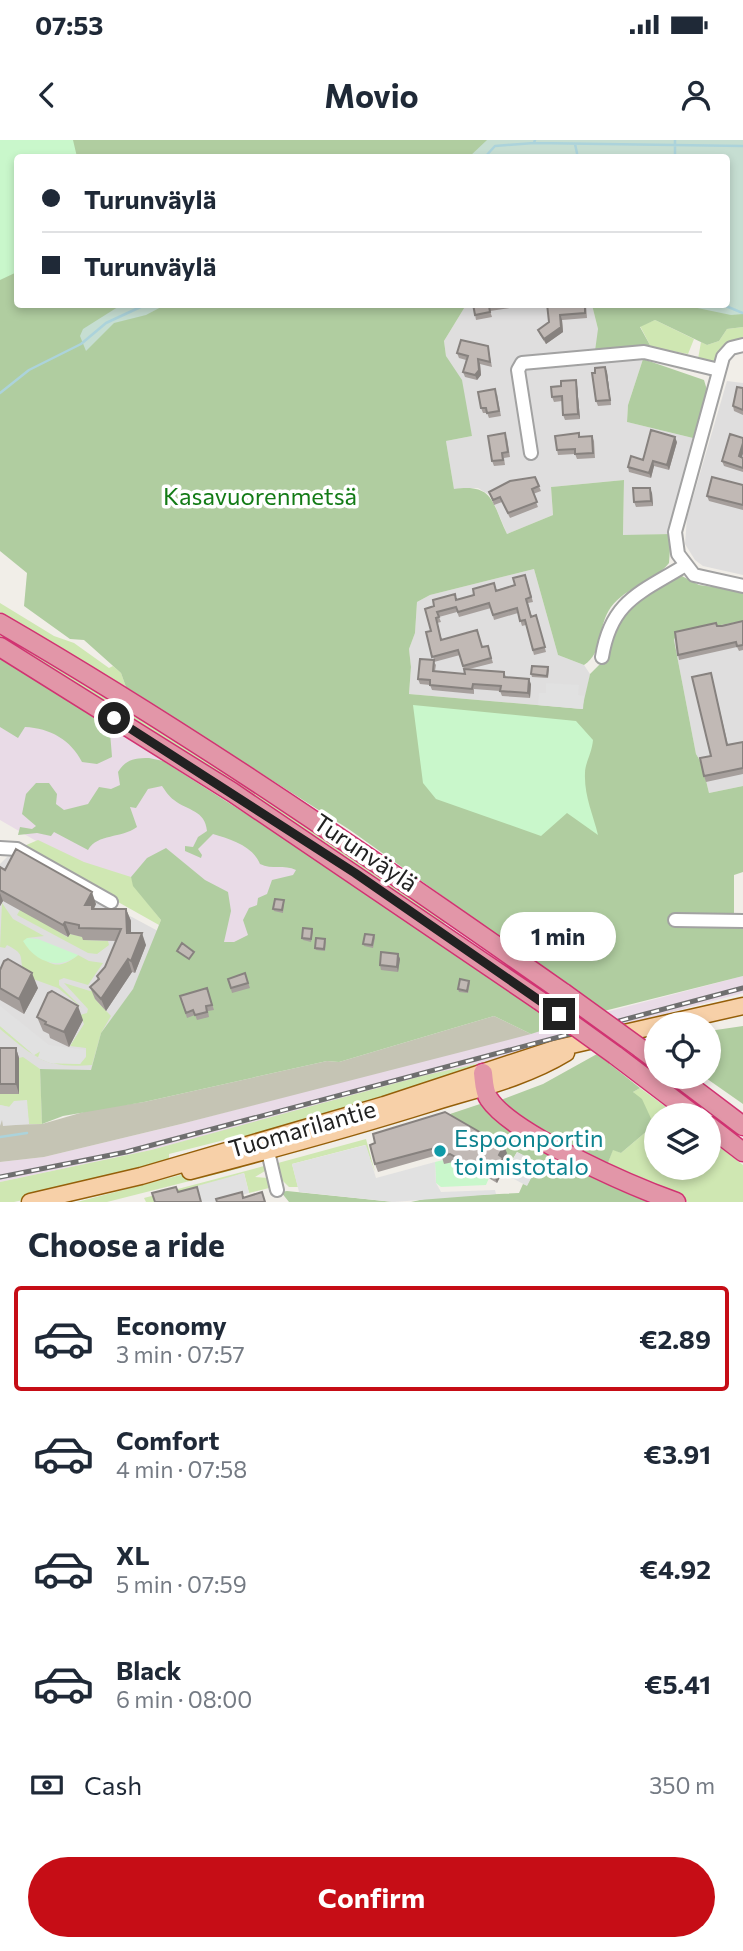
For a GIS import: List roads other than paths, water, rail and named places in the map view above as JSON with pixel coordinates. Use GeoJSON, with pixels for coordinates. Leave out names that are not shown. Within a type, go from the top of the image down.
{"type":"FeatureCollection","features":[{"type":"Feature","properties":{"kind":"highway","name":"Turunväylä"},"geometry":{"type":"LineString","coordinates":[[0,623],[245,774],[367,855],[644,1051]]}},
{"type":"Feature","properties":{"kind":"highway","name":"Turunväylä"},"geometry":{"type":"LineString","coordinates":[[0,647],[232,792],[540,1001],[678,1103]]}},
{"type":"Feature","properties":{"kind":"highway"},"geometry":{"type":"LineString","coordinates":[[484,1080],[489,1099],[529,1130],[609,1175],[676,1202]]}},
{"type":"Feature","properties":{"kind":"highway"},"geometry":{"type":"LineString","coordinates":[[694,1089],[743,1126]]}},
{"type":"Feature","properties":{"kind":"highway"},"geometry":{"type":"LineString","coordinates":[[721,1135],[743,1152]]}},
{"type":"Feature","properties":{"kind":"main road","name":"Tuomarilantie"},"geometry":{"type":"LineString","coordinates":[[71,1202],[484,1080],[533,1070],[573,1046],[667,1021],[743,1006]]}},
{"type":"Feature","properties":{"kind":"main road","name":"Tuomarilantie"},"geometry":{"type":"LineString","coordinates":[[30,1202],[266,1145]]}},
{"type":"Feature","properties":{"kind":"street"},"geometry":{"type":"LineString","coordinates":[[743,345],[727,352],[719,370],[677,520],[675,542],[684,566],[694,575],[743,586]]}},
{"type":"Feature","properties":{"kind":"street"},"geometry":{"type":"LineString","coordinates":[[531,453],[518,370],[522,363],[644,352],[719,370]]}},
{"type":"Feature","properties":{"kind":"street"},"geometry":{"type":"LineString","coordinates":[[602,657],[606,634],[623,605],[684,566]]}},
{"type":"Feature","properties":{"kind":"street"},"geometry":{"type":"LineString","coordinates":[[0,848],[17,849],[111,902]]}},
{"type":"Feature","properties":{"kind":"street"},"geometry":{"type":"LineString","coordinates":[[675,920],[743,921]]}},
{"type":"Feature","properties":{"kind":"street"},"geometry":{"type":"LineString","coordinates":[[266,1145],[277,1190]]}},
{"type":"Feature","properties":{"kind":"waterway"},"geometry":{"type":"LineString","coordinates":[[488,154],[495,146],[534,143],[535,140]]}},
{"type":"Feature","properties":{"kind":"waterway"},"geometry":{"type":"LineString","coordinates":[[675,140],[675,154]]}},
{"type":"Feature","properties":{"kind":"waterway"},"geometry":{"type":"LineString","coordinates":[[534,143],[743,146]]}},
{"type":"Feature","properties":{"kind":"waterway"},"geometry":{"type":"LineString","coordinates":[[575,144],[577,154]]}},
{"type":"Feature","properties":{"kind":"waterway"},"geometry":{"type":"LineString","coordinates":[[0,393],[29,370],[81,344],[106,323],[138,308]]}},
{"type":"Feature","properties":{"kind":"waterway"},"geometry":{"type":"LineString","coordinates":[[730,308],[743,313]]}},
{"type":"Feature","properties":{"kind":"waterway"},"geometry":{"type":"LineString","coordinates":[[0,1137],[27,1133]]}},
{"type":"Feature","properties":{"kind":"railway"},"geometry":{"type":"LineString","coordinates":[[0,1177],[126,1152],[743,988]]}},
{"type":"Feature","properties":{"kind":"place","name":"Espoonportin toimistotalo"},"geometry":{"type":"Point","coordinates":[440,1151]}},
{"type":"Feature","properties":{"kind":"park label","name":"Kasavuorenmetsä"},"geometry":{"type":"Point","coordinates":[260,495]}}]}
